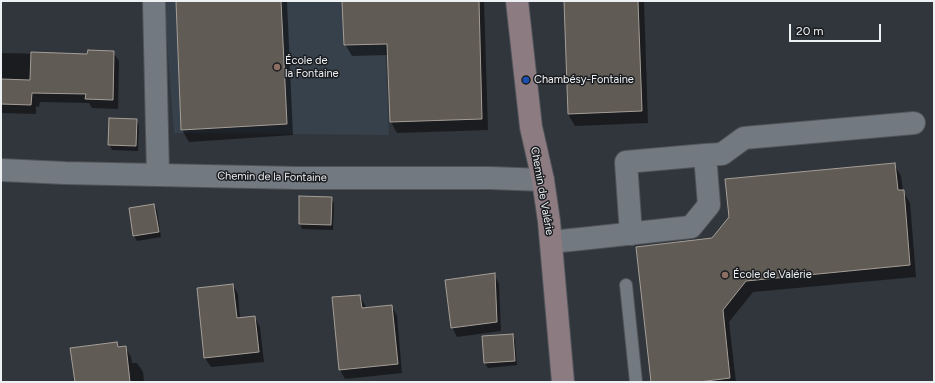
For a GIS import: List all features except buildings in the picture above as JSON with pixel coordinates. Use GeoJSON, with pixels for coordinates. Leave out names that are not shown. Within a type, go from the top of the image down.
{"type":"FeatureCollection","features":[{"type":"Feature","properties":{"kind":"street"},"geometry":{"type":"LineString","coordinates":[[154,1],[158,175]]}},
{"type":"Feature","properties":{"kind":"street","name":"Chemin de Valérie"},"geometry":{"type":"LineString","coordinates":[[517,1],[531,127],[543,180],[549,222],[563,382]]}},
{"type":"Feature","properties":{"kind":"street"},"geometry":{"type":"LineString","coordinates":[[631,234],[626,162],[722,154],[744,138],[914,123]]}},
{"type":"Feature","properties":{"kind":"street"},"geometry":{"type":"LineString","coordinates":[[551,242],[691,227],[709,205],[705,155]]}},
{"type":"Feature","properties":{"kind":"street","name":"Chemin de la Fontaine"},"geometry":{"type":"LineString","coordinates":[[1,170],[65,173],[298,178],[490,178],[543,180]]}},
{"type":"Feature","properties":{"kind":"lane"},"geometry":{"type":"LineString","coordinates":[[626,285],[636,382]]}},
{"type":"Feature","properties":{"kind":"shaded area","name":"École de la Fontaine"},"geometry":{"type":"Polygon","coordinates":[[[164,1],[383,1],[389,135],[174,133],[164,1]]]}},
{"type":"Feature","properties":{"kind":"place","name":"École de la Fontaine"},"geometry":{"type":"Point","coordinates":[277,67]}},
{"type":"Feature","properties":{"kind":"place","name":"Chambésy-Fontaine"},"geometry":{"type":"Point","coordinates":[526,80]}},
{"type":"Feature","properties":{"kind":"place","name":"École de Valérie"},"geometry":{"type":"Point","coordinates":[725,275]}}]}
